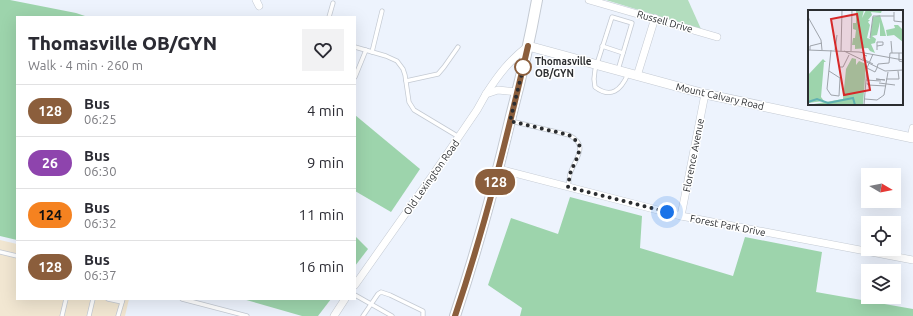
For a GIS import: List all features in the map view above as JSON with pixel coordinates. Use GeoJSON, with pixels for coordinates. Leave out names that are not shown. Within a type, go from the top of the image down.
{"type":"FeatureCollection","features":[{"type":"Feature","properties":{"kind":"main road"},"geometry":{"type":"LineString","coordinates":[[455,316],[471,268],[499,169],[528,46],[537,0]]}},
{"type":"Feature","properties":{"kind":"street","name":"Russell Drive"},"geometry":{"type":"LineString","coordinates":[[589,0],[717,37]]}},
{"type":"Feature","properties":{"kind":"street"},"geometry":{"type":"LineString","coordinates":[[632,75],[655,18]]}},
{"type":"Feature","properties":{"kind":"street","name":"Mount Calvary Road"},"geometry":{"type":"LineString","coordinates":[[528,46],[705,94],[912,135]]}},
{"type":"Feature","properties":{"kind":"street","name":"Old Lexington Road"},"geometry":{"type":"LineString","coordinates":[[356,284],[459,136],[498,76],[512,59],[528,46]]}},
{"type":"Feature","properties":{"kind":"street"},"geometry":{"type":"LineString","coordinates":[[486,94],[498,90],[517,92]]}},
{"type":"Feature","properties":{"kind":"street","name":"Florence Avenue"},"geometry":{"type":"LineString","coordinates":[[681,216],[705,94]]}},
{"type":"Feature","properties":{"kind":"street","name":"Forest Park Drive"},"geometry":{"type":"LineString","coordinates":[[499,169],[681,216],[913,260]]}},
{"type":"Feature","properties":{"kind":"street"},"geometry":{"type":"LineString","coordinates":[[334,316],[344,300]]}},
{"type":"Feature","properties":{"kind":"lane"},"geometry":{"type":"LineString","coordinates":[[329,16],[333,3]]}},
{"type":"Feature","properties":{"kind":"lane"},"geometry":{"type":"LineString","coordinates":[[372,52],[382,11]]}},
{"type":"Feature","properties":{"kind":"lane"},"geometry":{"type":"LineString","coordinates":[[618,71],[632,23],[612,17],[596,65],[594,79],[595,86],[605,92],[612,92],[623,85],[632,75]]}},
{"type":"Feature","properties":{"kind":"lane"},"geometry":{"type":"LineString","coordinates":[[602,46],[623,53]]}},
{"type":"Feature","properties":{"kind":"lane"},"geometry":{"type":"LineString","coordinates":[[356,47],[386,56],[397,61],[403,69],[409,102],[414,110],[459,136]]}},
{"type":"Feature","properties":{"kind":"lane"},"geometry":{"type":"LineString","coordinates":[[406,81],[438,74],[458,47]]}},
{"type":"Feature","properties":{"kind":"lane"},"geometry":{"type":"LineString","coordinates":[[356,75],[366,50]]}},
{"type":"Feature","properties":{"kind":"lane"},"geometry":{"type":"LineString","coordinates":[[510,121],[569,135],[579,143],[580,148],[570,174],[568,187]]}},
{"type":"Feature","properties":{"kind":"lane"},"geometry":{"type":"LineString","coordinates":[[0,252],[16,256]]}},
{"type":"Feature","properties":{"kind":"lane"},"geometry":{"type":"LineString","coordinates":[[363,316],[381,292],[423,311],[423,316]]}},
{"type":"Feature","properties":{"kind":"lane"},"geometry":{"type":"LineString","coordinates":[[356,296],[392,316]]}},
{"type":"Feature","properties":{"kind":"lane"},"geometry":{"type":"LineString","coordinates":[[62,316],[66,300]]}},
{"type":"Feature","properties":{"kind":"lane"},"geometry":{"type":"LineString","coordinates":[[89,316],[94,300]]}},
{"type":"Feature","properties":{"kind":"lane"},"geometry":{"type":"LineString","coordinates":[[186,300],[247,316]]}},
{"type":"Feature","properties":{"kind":"lane"},"geometry":{"type":"LineString","coordinates":[[118,316],[122,301]]}},
{"type":"Feature","properties":{"kind":"shaded area"},"geometry":{"type":"Polygon","coordinates":[[[0,240],[16,244],[16,300],[129,300],[125,316],[0,316],[0,240]]]}},
{"type":"Feature","properties":{"kind":"green space"},"geometry":{"type":"Polygon","coordinates":[[[0,0],[10,0],[85,16],[16,16],[16,240],[0,236],[0,0]]]}},
{"type":"Feature","properties":{"kind":"green space"},"geometry":{"type":"Polygon","coordinates":[[[606,0],[688,0],[701,29],[606,0]]]}},
{"type":"Feature","properties":{"kind":"green space"},"geometry":{"type":"Polygon","coordinates":[[[356,116],[420,169],[391,212],[356,192],[356,116]]]}},
{"type":"Feature","properties":{"kind":"green space"},"geometry":{"type":"Polygon","coordinates":[[[570,197],[642,216],[640,248],[733,276],[745,237],[822,252],[816,292],[861,300],[861,304],[884,304],[913,309],[913,316],[520,316],[522,308],[488,285],[511,218],[558,234],[570,197]]]}},
{"type":"Feature","properties":{"kind":"green space"},"geometry":{"type":"Polygon","coordinates":[[[356,237],[368,249],[356,265],[356,237]]]}},
{"type":"Feature","properties":{"kind":"green space"},"geometry":{"type":"Polygon","coordinates":[[[246,300],[330,300],[318,316],[302,316],[246,300]]]}},
{"type":"Feature","properties":{"kind":"bus line","name":"128"},"geometry":{"type":"LineString","coordinates":[[455,316],[471,268],[499,169],[528,46]]}},
{"type":"Feature","properties":{"kind":"place","name":"Thomasville OB/GYN"},"geometry":{"type":"Point","coordinates":[523,67]}},
{"type":"Feature","properties":{"kind":"route"},"geometry":{"type":"LineString","coordinates":[[523,67],[525,61],[510,121],[569,135],[575,138],[579,143],[580,148],[570,174],[568,187],[667,212]]}}]}
